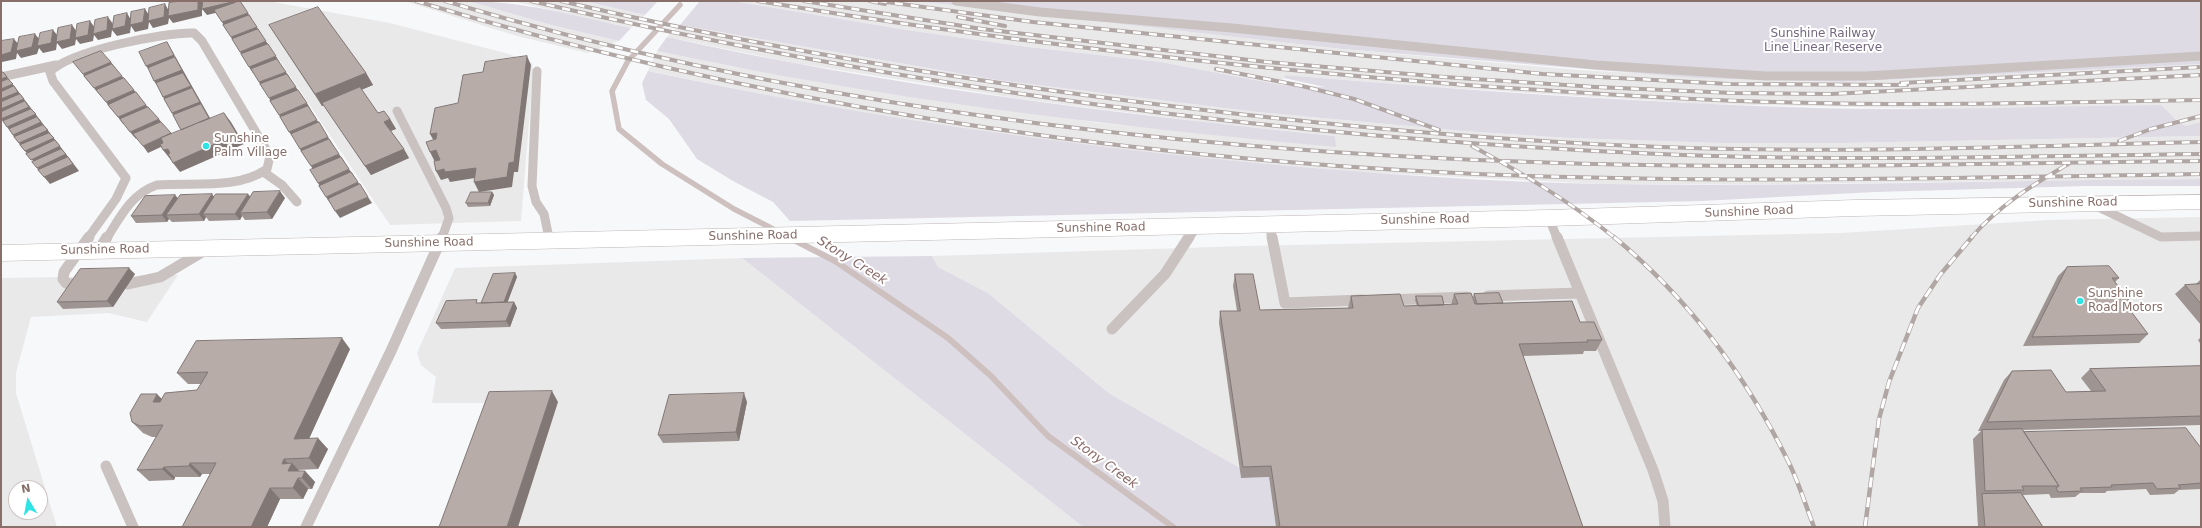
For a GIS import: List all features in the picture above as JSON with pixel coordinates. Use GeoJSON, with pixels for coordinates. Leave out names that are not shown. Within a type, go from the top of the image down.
{"type":"FeatureCollection","features":[{"type":"Feature","properties":{"kind":"main road","name":"Sunshine Road"},"geometry":{"type":"LineString","coordinates":[[1,253],[1548,218],[1855,208],[2201,202]]}},
{"type":"Feature","properties":{"kind":"lane"},"geometry":{"type":"LineString","coordinates":[[956,1],[1040,12],[1218,27],[1596,65],[1766,76],[1866,76],[2201,56]]}},
{"type":"Feature","properties":{"kind":"lane"},"geometry":{"type":"LineString","coordinates":[[1,77],[46,68],[80,56],[168,35],[194,33],[202,41],[270,156],[271,162],[265,173],[249,180],[164,183],[145,189],[132,202],[99,250]]}},
{"type":"Feature","properties":{"kind":"lane"},"geometry":{"type":"LineString","coordinates":[[58,64],[50,72],[53,81],[126,178],[116,199],[64,272],[63,279],[66,283],[80,286]]}},
{"type":"Feature","properties":{"kind":"lane"},"geometry":{"type":"LineString","coordinates":[[537,72],[532,186],[536,202],[544,214],[550,241]]}},
{"type":"Feature","properties":{"kind":"lane"},"geometry":{"type":"LineString","coordinates":[[306,527],[391,351],[440,243],[449,218],[446,208],[397,111]]}},
{"type":"Feature","properties":{"kind":"lane"},"geometry":{"type":"LineString","coordinates":[[265,173],[282,185],[297,202]]}},
{"type":"Feature","properties":{"kind":"lane"},"geometry":{"type":"LineString","coordinates":[[2090,203],[2161,237],[2201,236]]}},
{"type":"Feature","properties":{"kind":"lane"},"geometry":{"type":"LineString","coordinates":[[1548,218],[1653,470],[1662,501],[1665,527]]}},
{"type":"Feature","properties":{"kind":"lane"},"geometry":{"type":"LineString","coordinates":[[1269,224],[1285,303],[1579,292]]}},
{"type":"Feature","properties":{"kind":"lane"},"geometry":{"type":"LineString","coordinates":[[1112,329],[1165,274],[1197,226]]}},
{"type":"Feature","properties":{"kind":"lane"},"geometry":{"type":"LineString","coordinates":[[128,284],[160,278],[208,248]]}},
{"type":"Feature","properties":{"kind":"lane"},"geometry":{"type":"LineString","coordinates":[[106,466],[133,527]]}},
{"type":"Feature","properties":{"kind":"shaded area"},"geometry":{"type":"Polygon","coordinates":[[[240,1],[268,1],[390,23],[509,54],[532,63],[533,74],[521,221],[390,225],[240,1]]]}},
{"type":"Feature","properties":{"kind":"shaded area"},"geometry":{"type":"Polygon","coordinates":[[[404,1],[468,1],[551,25],[619,41],[588,53],[517,36],[404,1]]]}},
{"type":"Feature","properties":{"kind":"shaded area"},"geometry":{"type":"Polygon","coordinates":[[[512,1],[584,1],[645,15],[631,28],[512,1]]]}},
{"type":"Feature","properties":{"kind":"shaded area"},"geometry":{"type":"Polygon","coordinates":[[[733,1],[916,1],[1342,49],[1579,70],[1784,81],[1843,82],[2201,64],[2201,122],[2185,126],[2175,118],[1904,108],[1706,104],[1419,86],[1285,75],[1281,85],[1161,62],[1020,46],[907,30],[733,1]]]}},
{"type":"Feature","properties":{"kind":"shaded area"},"geometry":{"type":"Polygon","coordinates":[[[680,25],[997,80],[1257,112],[1463,131],[1569,138],[1720,143],[1844,143],[2201,136],[2201,179],[1780,184],[1604,184],[1357,172],[1143,153],[963,129],[826,107],[648,71],[657,51],[729,66],[1099,123],[1335,146],[1335,136],[1211,123],[1021,99],[795,63],[667,37],[680,25]]]}},
{"type":"Feature","properties":{"kind":"shaded area"},"geometry":{"type":"Polygon","coordinates":[[[2201,217],[2201,527],[1276,527],[1268,477],[1241,478],[1240,468],[1110,394],[988,293],[938,267],[932,256],[1244,246],[1841,233],[2048,220],[2201,217]]]}},
{"type":"Feature","properties":{"kind":"shaded area"},"geometry":{"type":"Polygon","coordinates":[[[742,258],[1083,527],[448,527],[494,403],[432,403],[436,377],[421,365],[417,353],[455,268],[742,258]]]}},
{"type":"Feature","properties":{"kind":"shaded area"},"geometry":{"type":"Polygon","coordinates":[[[178,275],[147,322],[108,313],[31,317],[16,373],[16,393],[43,480],[8,480],[8,520],[48,520],[48,498],[57,527],[1,527],[1,278],[178,275]]]}},
{"type":"Feature","properties":{"kind":"green space"},"geometry":{"type":"Polygon","coordinates":[[[468,1],[529,6],[631,28],[619,41],[551,25],[468,1]]]}},
{"type":"Feature","properties":{"kind":"green space"},"geometry":{"type":"Polygon","coordinates":[[[584,1],[658,1],[645,15],[584,1]]]}},
{"type":"Feature","properties":{"kind":"green space"},"geometry":{"type":"Polygon","coordinates":[[[700,1],[733,1],[907,30],[1020,46],[1161,62],[1281,85],[1325,87],[1284,78],[1285,75],[1418,86],[1684,103],[1860,109],[2161,105],[2174,118],[2185,126],[2201,122],[2201,136],[1844,143],[1720,143],[1569,138],[1463,131],[1257,112],[997,80],[680,25],[700,1]]]}},
{"type":"Feature","properties":{"kind":"green space","name":"Sunshine Railway Line Linear Reserve"},"geometry":{"type":"Polygon","coordinates":[[[916,1],[2201,1],[2201,64],[1843,82],[1697,78],[1342,49],[916,1]]]}},
{"type":"Feature","properties":{"kind":"green space"},"geometry":{"type":"Polygon","coordinates":[[[667,37],[832,70],[916,84],[1167,118],[1335,136],[1336,147],[1165,130],[910,97],[741,68],[657,51],[667,37]]]}},
{"type":"Feature","properties":{"kind":"green space"},"geometry":{"type":"Polygon","coordinates":[[[648,71],[725,87],[879,115],[1034,138],[1112,148],[1268,164],[1394,174],[1520,181],[1679,185],[2201,179],[2201,186],[2087,186],[1875,192],[1701,201],[790,221],[773,202],[733,181],[697,159],[669,119],[646,100],[642,83],[648,71]]]}},
{"type":"Feature","properties":{"kind":"green space"},"geometry":{"type":"Polygon","coordinates":[[[932,256],[938,267],[988,293],[1110,394],[1240,468],[1241,478],[1269,477],[1276,527],[1083,527],[742,258],[932,256]]]}},
{"type":"Feature","properties":{"kind":"building"},"geometry":{"type":"Polygon","coordinates":[[[180,1],[198,1],[198,10],[168,16],[169,3],[180,1]]]}},
{"type":"Feature","properties":{"kind":"building"},"geometry":{"type":"Polygon","coordinates":[[[203,1],[232,1],[232,2],[202,9],[203,1]]]}},
{"type":"Feature","properties":{"kind":"building"},"geometry":{"type":"Polygon","coordinates":[[[240,1],[248,13],[222,22],[214,10],[240,1]]]}},
{"type":"Feature","properties":{"kind":"building"},"geometry":{"type":"Polygon","coordinates":[[[165,4],[164,17],[148,21],[149,8],[165,4]]]}},
{"type":"Feature","properties":{"kind":"building"},"geometry":{"type":"Polygon","coordinates":[[[318,7],[366,73],[315,94],[269,25],[318,7]]]}},
{"type":"Feature","properties":{"kind":"building"},"geometry":{"type":"Polygon","coordinates":[[[145,9],[143,22],[130,25],[131,12],[145,9]]]}},
{"type":"Feature","properties":{"kind":"building"},"geometry":{"type":"Polygon","coordinates":[[[127,13],[125,26],[112,29],[114,16],[127,13]]]}},
{"type":"Feature","properties":{"kind":"building"},"geometry":{"type":"Polygon","coordinates":[[[249,15],[257,27],[231,37],[223,25],[249,15]]]}},
{"type":"Feature","properties":{"kind":"building"},"geometry":{"type":"Polygon","coordinates":[[[108,17],[107,30],[93,34],[95,20],[108,17]]]}},
{"type":"Feature","properties":{"kind":"building"},"geometry":{"type":"Polygon","coordinates":[[[90,21],[88,35],[75,38],[77,24],[90,21]]]}},
{"type":"Feature","properties":{"kind":"building"},"geometry":{"type":"Polygon","coordinates":[[[72,25],[70,39],[56,42],[58,28],[72,25]]]}},
{"type":"Feature","properties":{"kind":"building"},"geometry":{"type":"Polygon","coordinates":[[[258,29],[266,41],[240,52],[232,39],[258,29]]]}},
{"type":"Feature","properties":{"kind":"building"},"geometry":{"type":"Polygon","coordinates":[[[53,30],[51,43],[37,46],[40,33],[53,30]]]}},
{"type":"Feature","properties":{"kind":"building"},"geometry":{"type":"Polygon","coordinates":[[[35,34],[32,47],[16,51],[19,37],[35,34]]]}},
{"type":"Feature","properties":{"kind":"building"},"geometry":{"type":"Polygon","coordinates":[[[14,39],[11,52],[1,55],[1,41],[14,39]]]}},
{"type":"Feature","properties":{"kind":"building"},"geometry":{"type":"Polygon","coordinates":[[[167,42],[174,55],[146,66],[139,52],[167,42]]]}},
{"type":"Feature","properties":{"kind":"building"},"geometry":{"type":"Polygon","coordinates":[[[268,44],[276,56],[249,67],[241,54],[268,44]]]}},
{"type":"Feature","properties":{"kind":"building"},"geometry":{"type":"Polygon","coordinates":[[[101,51],[111,62],[83,74],[73,62],[101,51]]]}},
{"type":"Feature","properties":{"kind":"building"},"geometry":{"type":"Polygon","coordinates":[[[527,56],[514,162],[509,163],[507,177],[474,182],[476,168],[445,172],[444,169],[436,171],[434,161],[440,160],[436,150],[430,152],[426,142],[436,139],[437,133],[430,134],[435,108],[458,103],[463,75],[483,72],[485,62],[527,56]]]}},
{"type":"Feature","properties":{"kind":"building"},"geometry":{"type":"Polygon","coordinates":[[[175,57],[182,70],[154,81],[148,68],[175,57]]]}},
{"type":"Feature","properties":{"kind":"building"},"geometry":{"type":"Polygon","coordinates":[[[277,59],[286,72],[259,82],[251,69],[277,59]]]}},
{"type":"Feature","properties":{"kind":"building"},"geometry":{"type":"Polygon","coordinates":[[[112,64],[122,76],[94,88],[84,76],[112,64]]]}},
{"type":"Feature","properties":{"kind":"building"},"geometry":{"type":"Polygon","coordinates":[[[1,72],[3,72],[7,77],[1,79],[1,72]]]}},
{"type":"Feature","properties":{"kind":"building"},"geometry":{"type":"Polygon","coordinates":[[[183,73],[191,86],[163,97],[156,83],[183,73]]]}},
{"type":"Feature","properties":{"kind":"building"},"geometry":{"type":"Polygon","coordinates":[[[287,74],[296,87],[269,98],[260,84],[287,74]]]}},
{"type":"Feature","properties":{"kind":"building"},"geometry":{"type":"Polygon","coordinates":[[[124,78],[134,90],[106,102],[96,90],[124,78]]]}},
{"type":"Feature","properties":{"kind":"building"},"geometry":{"type":"Polygon","coordinates":[[[8,79],[13,84],[1,89],[1,82],[8,79]]]}},
{"type":"Feature","properties":{"kind":"building"},"geometry":{"type":"Polygon","coordinates":[[[14,86],[18,92],[1,99],[1,92],[14,86]]]}},
{"type":"Feature","properties":{"kind":"building"},"geometry":{"type":"Polygon","coordinates":[[[360,87],[378,113],[384,111],[390,119],[384,122],[404,149],[365,166],[322,103],[360,87]]]}},
{"type":"Feature","properties":{"kind":"building"},"geometry":{"type":"Polygon","coordinates":[[[192,88],[200,102],[172,113],[164,99],[192,88]]]}},
{"type":"Feature","properties":{"kind":"building"},"geometry":{"type":"Polygon","coordinates":[[[298,90],[307,103],[279,115],[270,101],[298,90]]]}},
{"type":"Feature","properties":{"kind":"building"},"geometry":{"type":"Polygon","coordinates":[[[136,92],[146,105],[118,117],[108,105],[136,92]]]}},
{"type":"Feature","properties":{"kind":"building"},"geometry":{"type":"Polygon","coordinates":[[[20,94],[24,99],[1,109],[1,102],[20,94]]]}},
{"type":"Feature","properties":{"kind":"building"},"geometry":{"type":"Polygon","coordinates":[[[25,101],[29,107],[1,119],[1,112],[25,101]]]}},
{"type":"Feature","properties":{"kind":"building"},"geometry":{"type":"Polygon","coordinates":[[[201,104],[209,118],[181,130],[173,115],[201,104]]]}},
{"type":"Feature","properties":{"kind":"building"},"geometry":{"type":"Polygon","coordinates":[[[308,106],[317,120],[289,132],[280,117],[308,106]]]}},
{"type":"Feature","properties":{"kind":"building"},"geometry":{"type":"Polygon","coordinates":[[[148,107],[159,119],[130,132],[120,119],[148,107]]]}},
{"type":"Feature","properties":{"kind":"building"},"geometry":{"type":"Polygon","coordinates":[[[31,109],[36,114],[7,127],[3,121],[31,109]]]}},
{"type":"Feature","properties":{"kind":"building"},"geometry":{"type":"Polygon","coordinates":[[[224,113],[237,134],[173,163],[168,154],[170,153],[168,149],[163,150],[160,144],[163,143],[161,138],[224,113]]]}},
{"type":"Feature","properties":{"kind":"building"},"geometry":{"type":"Polygon","coordinates":[[[37,117],[41,122],[13,135],[9,129],[37,117]]]}},
{"type":"Feature","properties":{"kind":"building"},"geometry":{"type":"Polygon","coordinates":[[[161,122],[171,133],[143,146],[133,134],[161,122]]]}},
{"type":"Feature","properties":{"kind":"building"},"geometry":{"type":"Polygon","coordinates":[[[319,122],[328,137],[300,149],[291,134],[319,122]]]}},
{"type":"Feature","properties":{"kind":"building"},"geometry":{"type":"Polygon","coordinates":[[[43,125],[48,130],[19,143],[14,137],[43,125]]]}},
{"type":"Feature","properties":{"kind":"building"},"geometry":{"type":"Polygon","coordinates":[[[49,133],[54,138],[25,151],[20,145],[49,133]]]}},
{"type":"Feature","properties":{"kind":"building"},"geometry":{"type":"Polygon","coordinates":[[[329,139],[339,154],[311,166],[301,151],[329,139]]]}},
{"type":"Feature","properties":{"kind":"building"},"geometry":{"type":"Polygon","coordinates":[[[55,140],[60,146],[31,160],[26,154],[55,140]]]}},
{"type":"Feature","properties":{"kind":"building"},"geometry":{"type":"Polygon","coordinates":[[[61,149],[66,154],[37,168],[32,162],[61,149]]]}},
{"type":"Feature","properties":{"kind":"building"},"geometry":{"type":"Polygon","coordinates":[[[68,157],[73,164],[44,177],[38,170],[68,157]]]}},
{"type":"Feature","properties":{"kind":"building"},"geometry":{"type":"Polygon","coordinates":[[[341,157],[349,169],[318,183],[310,170],[341,157]]]}},
{"type":"Feature","properties":{"kind":"building"},"geometry":{"type":"Polygon","coordinates":[[[351,172],[358,182],[326,197],[319,186],[351,172]]]}},
{"type":"Feature","properties":{"kind":"building"},"geometry":{"type":"Polygon","coordinates":[[[360,184],[368,197],[335,211],[328,199],[360,184]]]}},
{"type":"Feature","properties":{"kind":"building"},"geometry":{"type":"Polygon","coordinates":[[[280,191],[267,212],[240,213],[253,192],[280,191]]]}},
{"type":"Feature","properties":{"kind":"building"},"geometry":{"type":"Polygon","coordinates":[[[471,192],[492,192],[488,203],[466,203],[471,192]]]}},
{"type":"Feature","properties":{"kind":"building"},"geometry":{"type":"Polygon","coordinates":[[[212,194],[199,214],[166,215],[180,195],[212,194]]]}},
{"type":"Feature","properties":{"kind":"building"},"geometry":{"type":"Polygon","coordinates":[[[216,194],[248,194],[235,214],[203,214],[216,194]]]}},
{"type":"Feature","properties":{"kind":"building"},"geometry":{"type":"Polygon","coordinates":[[[175,195],[162,215],[131,216],[145,196],[175,195]]]}},
{"type":"Feature","properties":{"kind":"building"},"geometry":{"type":"Polygon","coordinates":[[[2109,266],[2119,278],[2112,278],[2133,306],[2127,306],[2148,334],[2032,337],[2067,267],[2109,266]]]}},
{"type":"Feature","properties":{"kind":"building"},"geometry":{"type":"Polygon","coordinates":[[[129,268],[107,301],[57,302],[80,269],[129,268]]]}},
{"type":"Feature","properties":{"kind":"building"},"geometry":{"type":"Polygon","coordinates":[[[515,273],[504,302],[481,303],[493,274],[515,273]]]}},
{"type":"Feature","properties":{"kind":"building"},"geometry":{"type":"Polygon","coordinates":[[[1235,274],[1253,274],[1260,310],[1353,308],[1351,296],[1400,294],[1404,306],[1458,304],[1454,294],[1471,293],[1475,304],[1572,301],[1580,322],[1594,322],[1602,340],[1587,340],[1588,342],[1519,344],[1583,527],[1280,527],[1271,466],[1243,467],[1220,311],[1240,311],[1235,274]]]}},
{"type":"Feature","properties":{"kind":"building"},"geometry":{"type":"Polygon","coordinates":[[[2201,284],[2201,304],[2185,285],[2201,284]]]}},
{"type":"Feature","properties":{"kind":"building"},"geometry":{"type":"Polygon","coordinates":[[[1499,293],[1503,303],[1477,304],[1474,294],[1499,293]]]}},
{"type":"Feature","properties":{"kind":"building"},"geometry":{"type":"Polygon","coordinates":[[[1416,296],[1442,296],[1444,305],[1419,306],[1416,296]]]}},
{"type":"Feature","properties":{"kind":"building"},"geometry":{"type":"Polygon","coordinates":[[[477,300],[476,303],[514,302],[506,321],[436,323],[446,301],[477,300]]]}},
{"type":"Feature","properties":{"kind":"building"},"geometry":{"type":"Polygon","coordinates":[[[342,338],[294,439],[318,438],[309,458],[284,459],[282,464],[292,463],[288,471],[305,471],[302,478],[298,478],[293,488],[270,488],[251,527],[182,527],[216,463],[190,463],[189,466],[137,470],[163,425],[140,426],[132,422],[130,413],[141,394],[157,394],[153,402],[160,402],[165,393],[197,390],[208,372],[177,373],[196,341],[342,338]]]}},
{"type":"Feature","properties":{"kind":"building"},"geometry":{"type":"Polygon","coordinates":[[[2201,366],[2201,416],[1987,422],[2012,371],[2051,370],[2066,392],[2106,391],[2090,369],[2201,366]]]}},
{"type":"Feature","properties":{"kind":"building"},"geometry":{"type":"Polygon","coordinates":[[[552,391],[507,527],[439,527],[489,392],[552,391]]]}},
{"type":"Feature","properties":{"kind":"building"},"geometry":{"type":"Polygon","coordinates":[[[744,393],[736,432],[658,435],[669,395],[744,393]]]}},
{"type":"Feature","properties":{"kind":"building"},"geometry":{"type":"Polygon","coordinates":[[[2186,428],[2201,448],[2201,483],[2178,485],[2181,488],[2157,489],[2153,483],[2111,485],[2112,487],[2080,488],[2082,491],[2058,492],[2056,488],[2059,486],[2024,432],[2186,428]]]}},
{"type":"Feature","properties":{"kind":"building"},"geometry":{"type":"Polygon","coordinates":[[[2022,429],[2059,486],[2022,486],[2024,490],[1985,491],[1982,430],[2022,429]]]}},
{"type":"Feature","properties":{"kind":"building"},"geometry":{"type":"Polygon","coordinates":[[[2021,493],[2043,527],[1985,527],[1982,494],[2021,493]]]}},
{"type":"Feature","properties":{"kind":"waterway","name":"Stony Creek"},"geometry":{"type":"LineString","coordinates":[[680,5],[628,61],[612,91],[619,129],[662,164],[734,209],[777,231]]}},
{"type":"Feature","properties":{"kind":"waterway","name":"Stony Creek"},"geometry":{"type":"LineString","coordinates":[[794,240],[835,261],[948,338],[991,376],[1048,436],[1173,527]]}},
{"type":"Feature","properties":{"kind":"railway"},"geometry":{"type":"LineString","coordinates":[[416,1],[545,38],[676,70],[808,97],[941,120],[1074,140],[1208,155],[1343,166],[1524,176]]}},
{"type":"Feature","properties":{"kind":"railway"},"geometry":{"type":"LineString","coordinates":[[445,1],[580,38],[718,70],[857,96],[997,118],[1138,135],[1279,148],[1498,160]]}},
{"type":"Feature","properties":{"kind":"railway"},"geometry":{"type":"LineString","coordinates":[[531,1],[670,32],[810,59],[951,83],[1092,104],[1234,121],[1376,135],[1518,146],[1660,154],[1795,158],[1930,158],[2201,154]]}},
{"type":"Feature","properties":{"kind":"railway"},"geometry":{"type":"LineString","coordinates":[[561,1],[759,43],[958,77],[1234,114],[1376,128],[1519,140],[1729,149],[1864,150],[2201,142]]}},
{"type":"Feature","properties":{"kind":"railway"},"geometry":{"type":"LineString","coordinates":[[758,1],[934,28],[1200,61],[1377,78],[1597,94],[1684,99],[1863,104],[2201,100]]}},
{"type":"Feature","properties":{"kind":"railway"},"geometry":{"type":"LineString","coordinates":[[804,1],[982,29],[1267,62],[1444,77],[1596,87],[1733,93],[1831,94],[2201,75]]}},
{"type":"Feature","properties":{"kind":"railway"},"geometry":{"type":"LineString","coordinates":[[870,1],[885,4]]}},
{"type":"Feature","properties":{"kind":"railway"},"geometry":{"type":"LineString","coordinates":[[879,1],[1033,22],[1543,74],[1729,84],[1907,85]]}},
{"type":"Feature","properties":{"kind":"railway"},"geometry":{"type":"LineString","coordinates":[[958,17],[1005,26]]}},
{"type":"Feature","properties":{"kind":"railway"},"geometry":{"type":"LineString","coordinates":[[1901,83],[2201,67]]}},
{"type":"Feature","properties":{"kind":"railway"},"geometry":{"type":"LineString","coordinates":[[1216,69],[1302,86],[1354,99],[1439,130]]}},
{"type":"Feature","properties":{"kind":"railway"},"geometry":{"type":"LineString","coordinates":[[2119,141],[2151,129],[2201,116]]}},
{"type":"Feature","properties":{"kind":"railway"},"geometry":{"type":"LineString","coordinates":[[1472,146],[1498,160]]}},
{"type":"Feature","properties":{"kind":"railway"},"geometry":{"type":"LineString","coordinates":[[1498,160],[1720,166],[2201,161]]}},
{"type":"Feature","properties":{"kind":"railway"},"geometry":{"type":"LineString","coordinates":[[1498,160],[1524,176]]}},
{"type":"Feature","properties":{"kind":"railway"},"geometry":{"type":"LineString","coordinates":[[2047,177],[2070,163]]}},
{"type":"Feature","properties":{"kind":"railway"},"geometry":{"type":"LineString","coordinates":[[2047,177],[2201,174]]}},
{"type":"Feature","properties":{"kind":"railway"},"geometry":{"type":"LineString","coordinates":[[1524,176],[1658,179],[2047,177]]}},
{"type":"Feature","properties":{"kind":"railway"},"geometry":{"type":"LineString","coordinates":[[1524,176],[1581,212],[1615,238]]}},
{"type":"Feature","properties":{"kind":"railway"},"geometry":{"type":"LineString","coordinates":[[1971,238],[1982,226],[2017,196],[2047,177]]}},
{"type":"Feature","properties":{"kind":"railway"},"geometry":{"type":"LineString","coordinates":[[1614,237],[1667,286],[1714,341],[1735,371],[1755,401],[1790,465],[1814,527]]}},
{"type":"Feature","properties":{"kind":"railway"},"geometry":{"type":"LineString","coordinates":[[1865,527],[1879,419],[1889,382],[1918,308],[1940,275],[1972,237]]}},
{"type":"Feature","properties":{"kind":"place","name":"Sunshine Palm Village"},"geometry":{"type":"Point","coordinates":[206,146]}},
{"type":"Feature","properties":{"kind":"place","name":"Sunshine Road Motors"},"geometry":{"type":"Point","coordinates":[2080,301]}}]}
